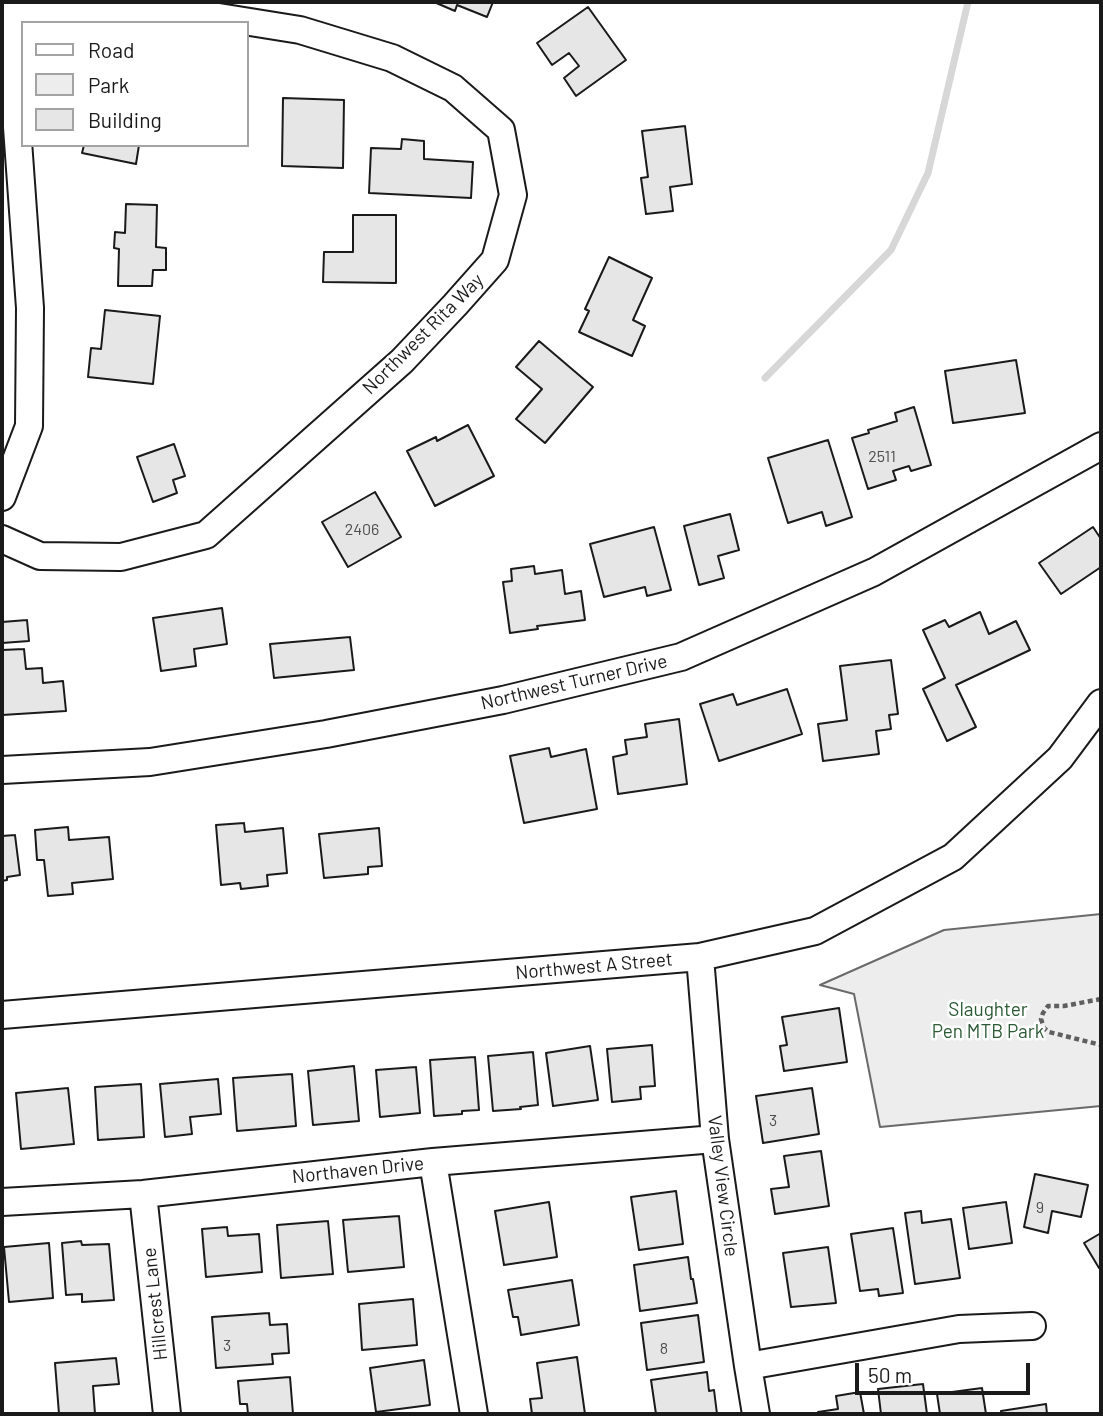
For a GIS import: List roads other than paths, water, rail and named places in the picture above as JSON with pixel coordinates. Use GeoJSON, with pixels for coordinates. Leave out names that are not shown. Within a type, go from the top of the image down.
{"type":"FeatureCollection","features":[{"type":"Feature","properties":{"kind":"street"},"geometry":{"type":"LineString","coordinates":[[2,497],[29,426],[30,308],[8,9]]}},
{"type":"Feature","properties":{"kind":"street","name":"Northwest Rita Way"},"geometry":{"type":"LineString","coordinates":[[8,9],[200,14],[244,21]]}},
{"type":"Feature","properties":{"kind":"street","name":"Northwest Rita Way"},"geometry":{"type":"LineString","coordinates":[[2,539],[40,556],[121,557],[206,535],[402,360],[495,260],[513,195],[501,130],[453,88],[392,58],[300,30],[248,22]]}},
{"type":"Feature","properties":{"kind":"street","name":"Northwest Turner Drive"},"geometry":{"type":"LineString","coordinates":[[2,770],[150,762],[326,734],[503,700],[681,657],[874,572],[1101,446]]}},
{"type":"Feature","properties":{"kind":"street","name":"Northwest A Street"},"geometry":{"type":"LineString","coordinates":[[2,1015],[700,957],[815,931],[953,857],[1060,758],[1101,703]]}},
{"type":"Feature","properties":{"kind":"street","name":"Valley View Circle"},"geometry":{"type":"LineString","coordinates":[[700,957],[715,1139],[756,1414]]}},
{"type":"Feature","properties":{"kind":"street","name":"Northaven Drive"},"geometry":{"type":"LineString","coordinates":[[2,1202],[143,1194],[433,1162],[715,1139]]}},
{"type":"Feature","properties":{"kind":"street"},"geometry":{"type":"LineString","coordinates":[[433,1162],[474,1414]]}},
{"type":"Feature","properties":{"kind":"street","name":"Hillcrest Lane"},"geometry":{"type":"LineString","coordinates":[[143,1194],[167,1414]]}},
{"type":"Feature","properties":{"kind":"street"},"geometry":{"type":"LineString","coordinates":[[748,1366],[959,1329],[1032,1326]]}},
{"type":"Feature","properties":{"kind":"waterway"},"geometry":{"type":"LineString","coordinates":[[765,378],[891,250],[928,173],[968,2]]}},
{"type":"Feature","properties":{"kind":"park label","name":"Slaughter Pen MTB Park"},"geometry":{"type":"Point","coordinates":[988,1021]}}]}
